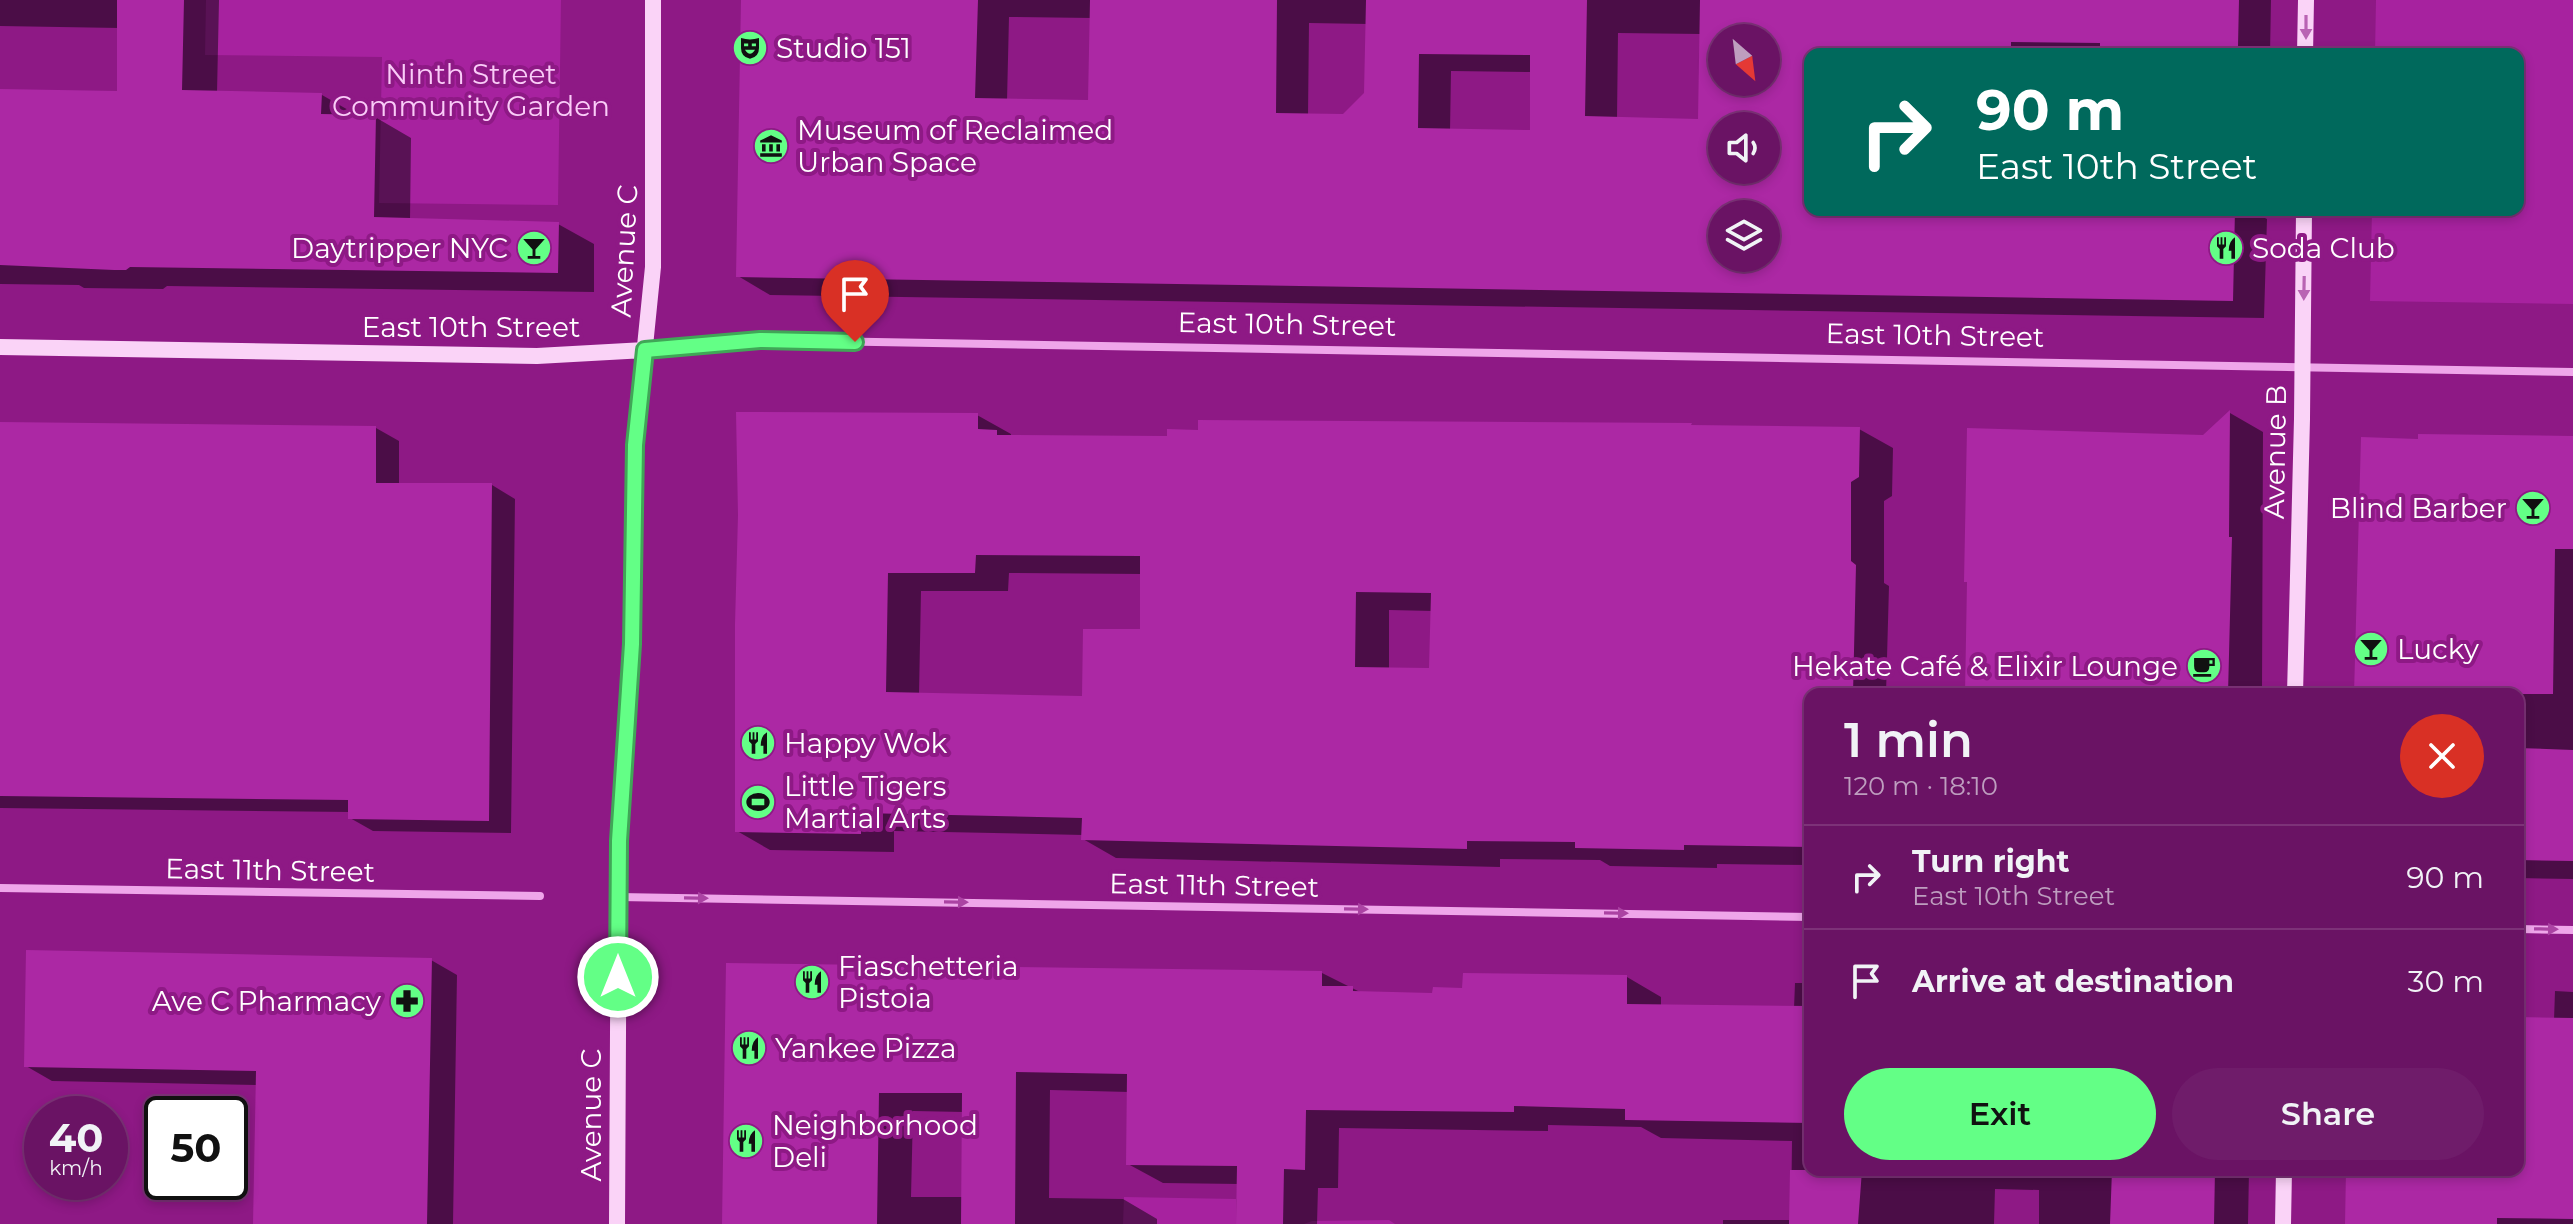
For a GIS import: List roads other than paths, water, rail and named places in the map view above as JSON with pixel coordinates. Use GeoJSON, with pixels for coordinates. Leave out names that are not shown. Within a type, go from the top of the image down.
{"type":"FeatureCollection","features":[{"type":"Feature","properties":{"kind":"street","name":"Avenue C"},"geometry":{"type":"LineString","coordinates":[[617,1224],[618,897],[632,644],[635,457],[654,253],[653,0]]}},
{"type":"Feature","properties":{"kind":"street"},"geometry":{"type":"LineString","coordinates":[[2305,48],[2306,0]]}},
{"type":"Feature","properties":{"kind":"street","name":"Avenue B"},"geometry":{"type":"LineString","coordinates":[[2295,688],[2304,216]]}},
{"type":"Feature","properties":{"kind":"street","name":"East 10th Street"},"geometry":{"type":"LineString","coordinates":[[0,347],[537,356],[760,340],[2573,372]]}},
{"type":"Feature","properties":{"kind":"street","name":"East 11th Street"},"geometry":{"type":"LineString","coordinates":[[0,888],[540,896]]}},
{"type":"Feature","properties":{"kind":"street","name":"East 11th Street"},"geometry":{"type":"LineString","coordinates":[[618,897],[1804,917]]}},
{"type":"Feature","properties":{"kind":"street"},"geometry":{"type":"LineString","coordinates":[[2524,929],[2573,930]]}},
{"type":"Feature","properties":{"kind":"street"},"geometry":{"type":"LineString","coordinates":[[2283,1224],[2284,1176]]}},
{"type":"Feature","properties":{"kind":"place","name":"Studio 151"},"geometry":{"type":"Point","coordinates":[750,48]}},
{"type":"Feature","properties":{"kind":"place","name":"Museum of Reclaimed Urban Space"},"geometry":{"type":"Point","coordinates":[771,146]}},
{"type":"Feature","properties":{"kind":"place","name":"Daytripper NYC"},"geometry":{"type":"Point","coordinates":[534,248]}},
{"type":"Feature","properties":{"kind":"place","name":"Soda Club"},"geometry":{"type":"Point","coordinates":[2226,248]}},
{"type":"Feature","properties":{"kind":"place","name":"Blind Barber"},"geometry":{"type":"Point","coordinates":[2533,508]}},
{"type":"Feature","properties":{"kind":"place","name":"Lucky"},"geometry":{"type":"Point","coordinates":[2371,649]}},
{"type":"Feature","properties":{"kind":"place","name":"Hekate Café & Elixir Lounge"},"geometry":{"type":"Point","coordinates":[2204,666]}},
{"type":"Feature","properties":{"kind":"place","name":"Happy Wok"},"geometry":{"type":"Point","coordinates":[758,743]}},
{"type":"Feature","properties":{"kind":"place","name":"Little Tigers Martial Arts"},"geometry":{"type":"Point","coordinates":[758,802]}},
{"type":"Feature","properties":{"kind":"place","name":"Fiaschetteria Pistoia"},"geometry":{"type":"Point","coordinates":[812,982]}},
{"type":"Feature","properties":{"kind":"place","name":"Ave C Pharmacy"},"geometry":{"type":"Point","coordinates":[407,1001]}},
{"type":"Feature","properties":{"kind":"place","name":"Yankee Pizza"},"geometry":{"type":"Point","coordinates":[749,1048]}},
{"type":"Feature","properties":{"kind":"place","name":"Neighborhood Deli"},"geometry":{"type":"Point","coordinates":[746,1141]}},
{"type":"Feature","properties":{"kind":"park label","name":"Ninth Street Community Garden"},"geometry":{"type":"Point","coordinates":[471,90]}}]}
